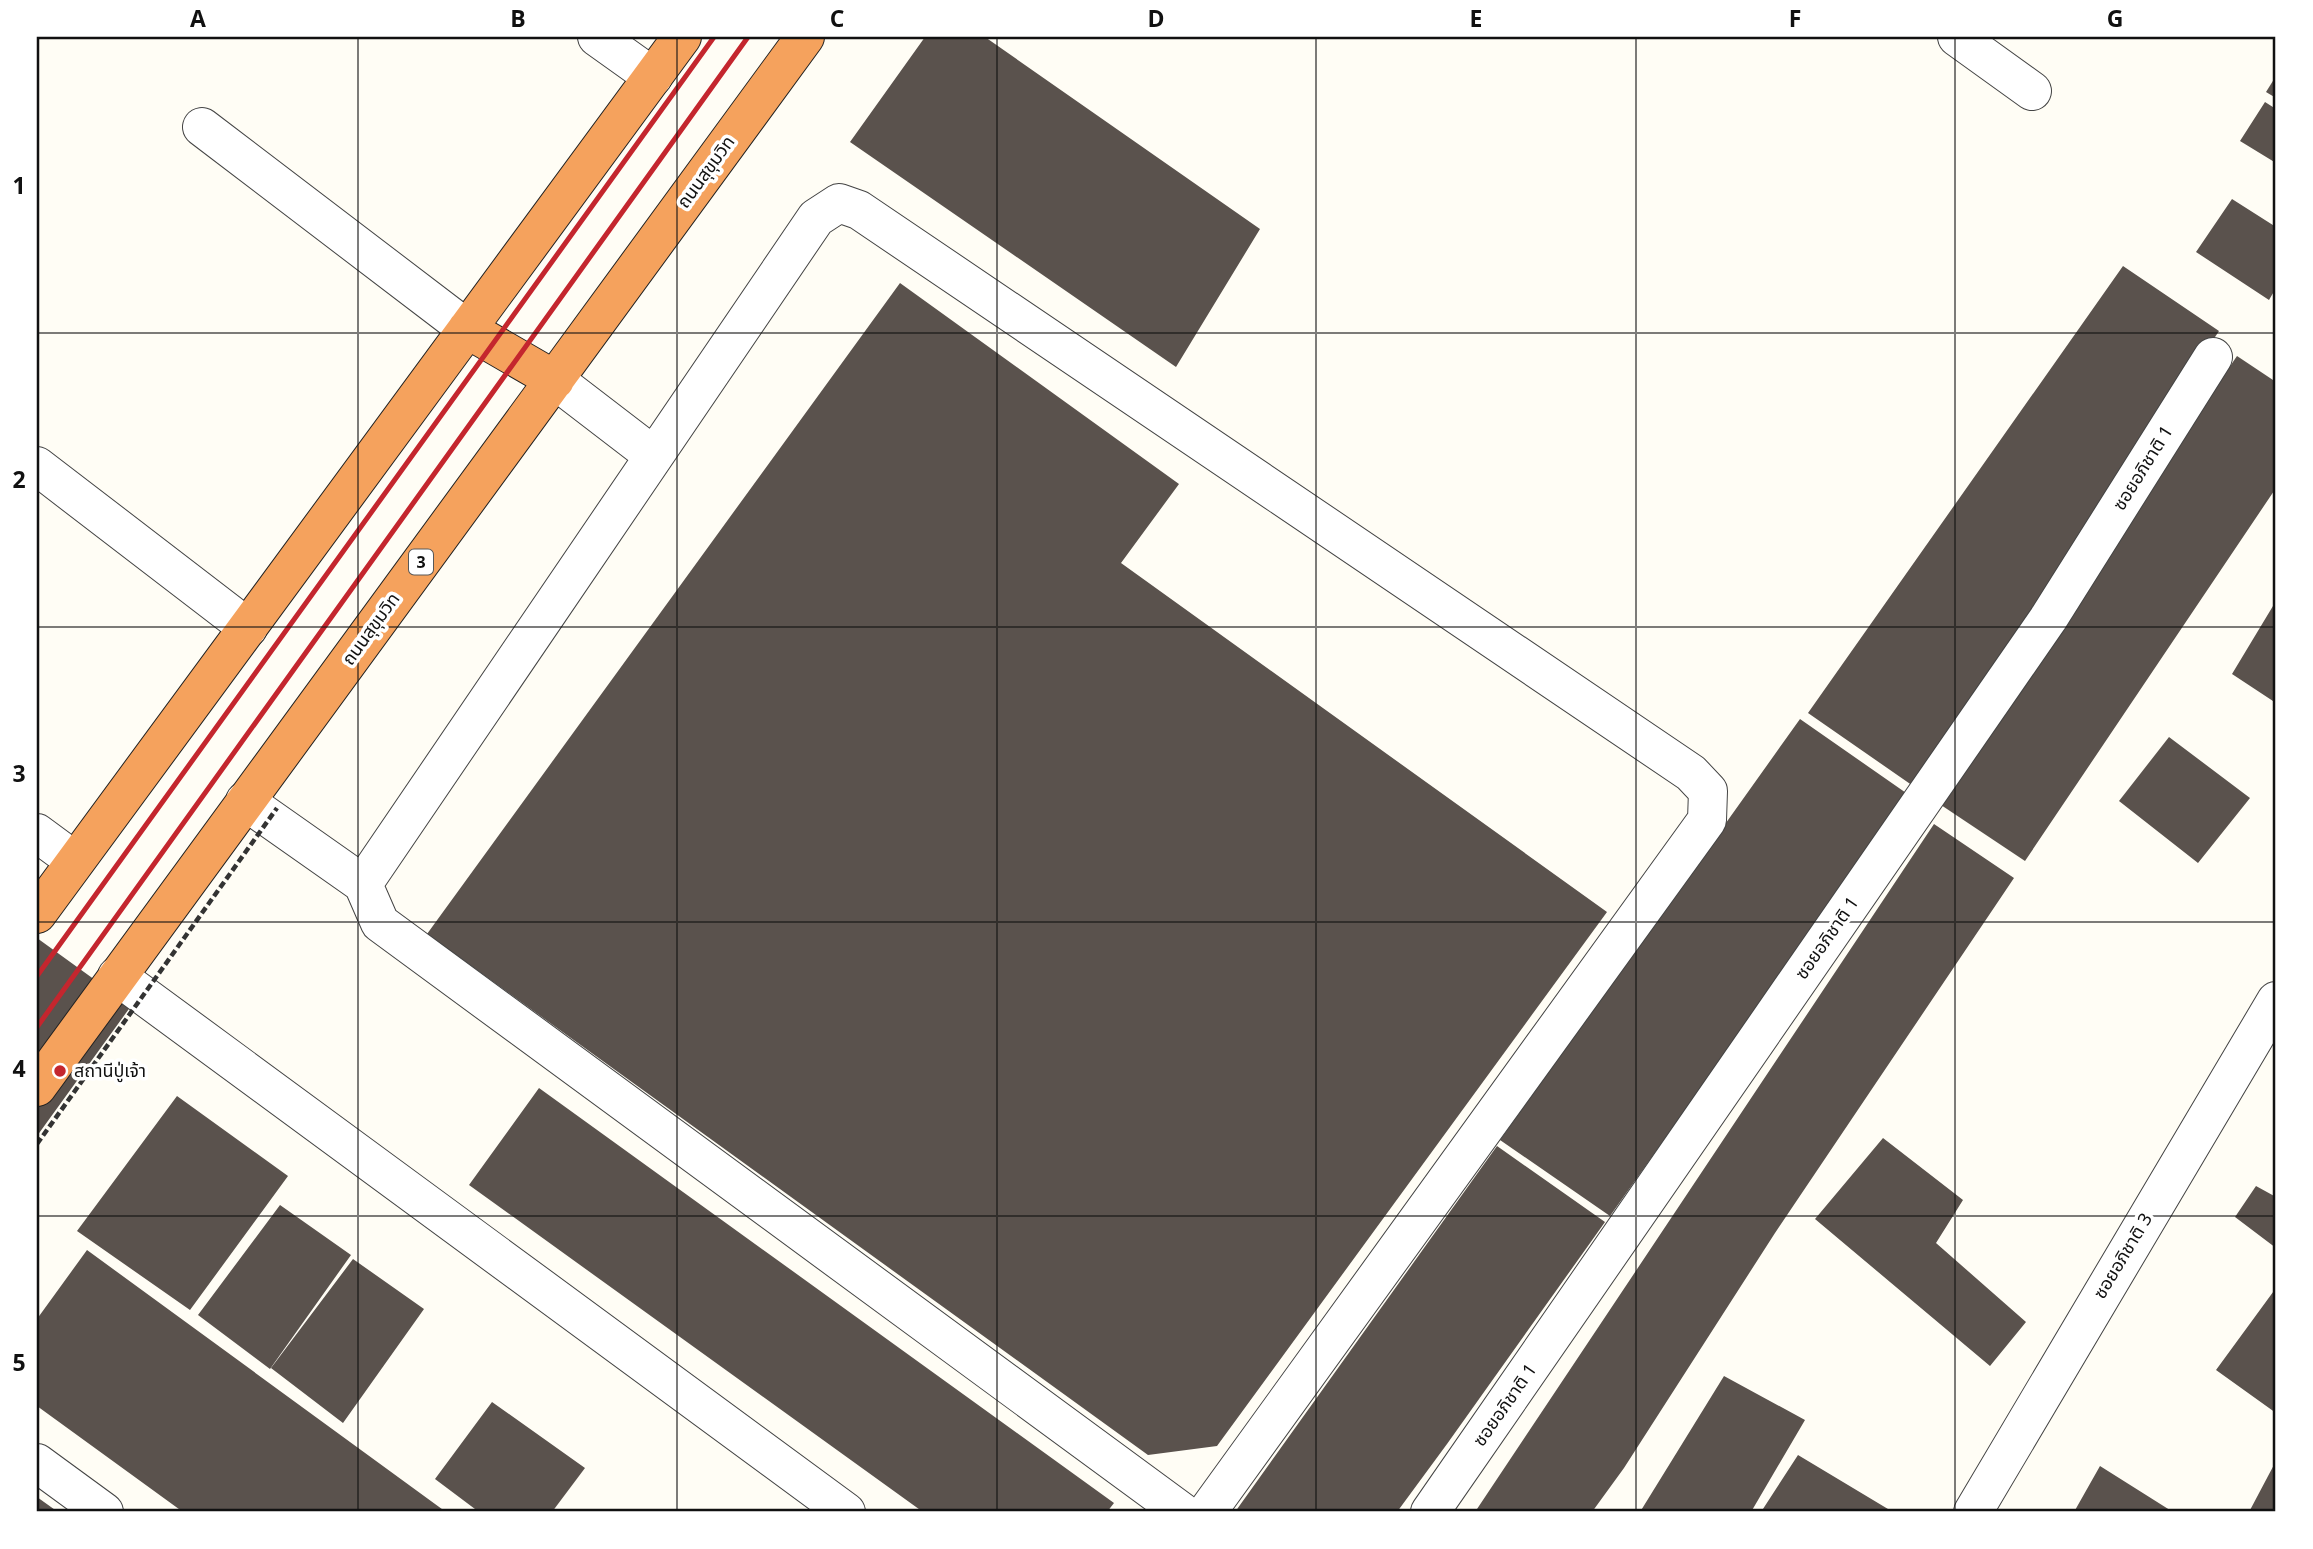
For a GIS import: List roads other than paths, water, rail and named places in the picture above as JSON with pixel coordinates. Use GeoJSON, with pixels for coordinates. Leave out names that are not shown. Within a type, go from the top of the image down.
{"type":"FeatureCollection","features":[{"type":"Feature","properties":{"kind":"highway"},"geometry":{"type":"LineString","coordinates":[[37,914],[682,37]]}},
{"type":"Feature","properties":{"kind":"highway","name":"ถนนสุขุมวิท"},"geometry":{"type":"LineString","coordinates":[[37,1087],[117,976],[261,805],[555,380],[805,37]]}},
{"type":"Feature","properties":{"kind":"highway"},"geometry":{"type":"LineString","coordinates":[[467,330],[555,380]]}},
{"type":"Feature","properties":{"kind":"street"},"geometry":{"type":"LineString","coordinates":[[597,37],[653,77]]}},
{"type":"Feature","properties":{"kind":"street"},"geometry":{"type":"LineString","coordinates":[[1957,37],[2032,91]]}},
{"type":"Feature","properties":{"kind":"street"},"geometry":{"type":"LineString","coordinates":[[202,127],[467,330]]}},
{"type":"Feature","properties":{"kind":"street"},"geometry":{"type":"LineString","coordinates":[[363,884],[816,218],[839,203],[859,210],[1691,773],[1708,791],[1707,820],[1207,1512]]}},
{"type":"Feature","properties":{"kind":"street","name":"ซอยอภิชาติ 1"},"geometry":{"type":"LineString","coordinates":[[1430,1512],[2048,619],[2213,357]]}},
{"type":"Feature","properties":{"kind":"street"},"geometry":{"type":"LineString","coordinates":[[555,380],[654,456]]}},
{"type":"Feature","properties":{"kind":"street"},"geometry":{"type":"LineString","coordinates":[[37,466],[248,628]]}},
{"type":"Feature","properties":{"kind":"street"},"geometry":{"type":"LineString","coordinates":[[261,805],[363,884],[380,923],[1182,1512]]}},
{"type":"Feature","properties":{"kind":"street"},"geometry":{"type":"LineString","coordinates":[[37,833],[75,861]]}},
{"type":"Feature","properties":{"kind":"street"},"geometry":{"type":"LineString","coordinates":[[117,976],[846,1512]]}},
{"type":"Feature","properties":{"kind":"street","name":"ซอยอภิชาติ 3"},"geometry":{"type":"LineString","coordinates":[[1973,1512],[2276,1001]]}},
{"type":"Feature","properties":{"kind":"street"},"geometry":{"type":"LineString","coordinates":[[37,1463],[104,1512]]}},
{"type":"Feature","properties":{"kind":"railway"},"geometry":{"type":"LineString","coordinates":[[37,976],[714,37]]}},
{"type":"Feature","properties":{"kind":"railway"},"geometry":{"type":"LineString","coordinates":[[37,1027],[748,37]]}},
{"type":"Feature","properties":{"kind":"place","name":"สถานีปู่เจ้า"},"geometry":{"type":"Point","coordinates":[60,1071]}}]}
